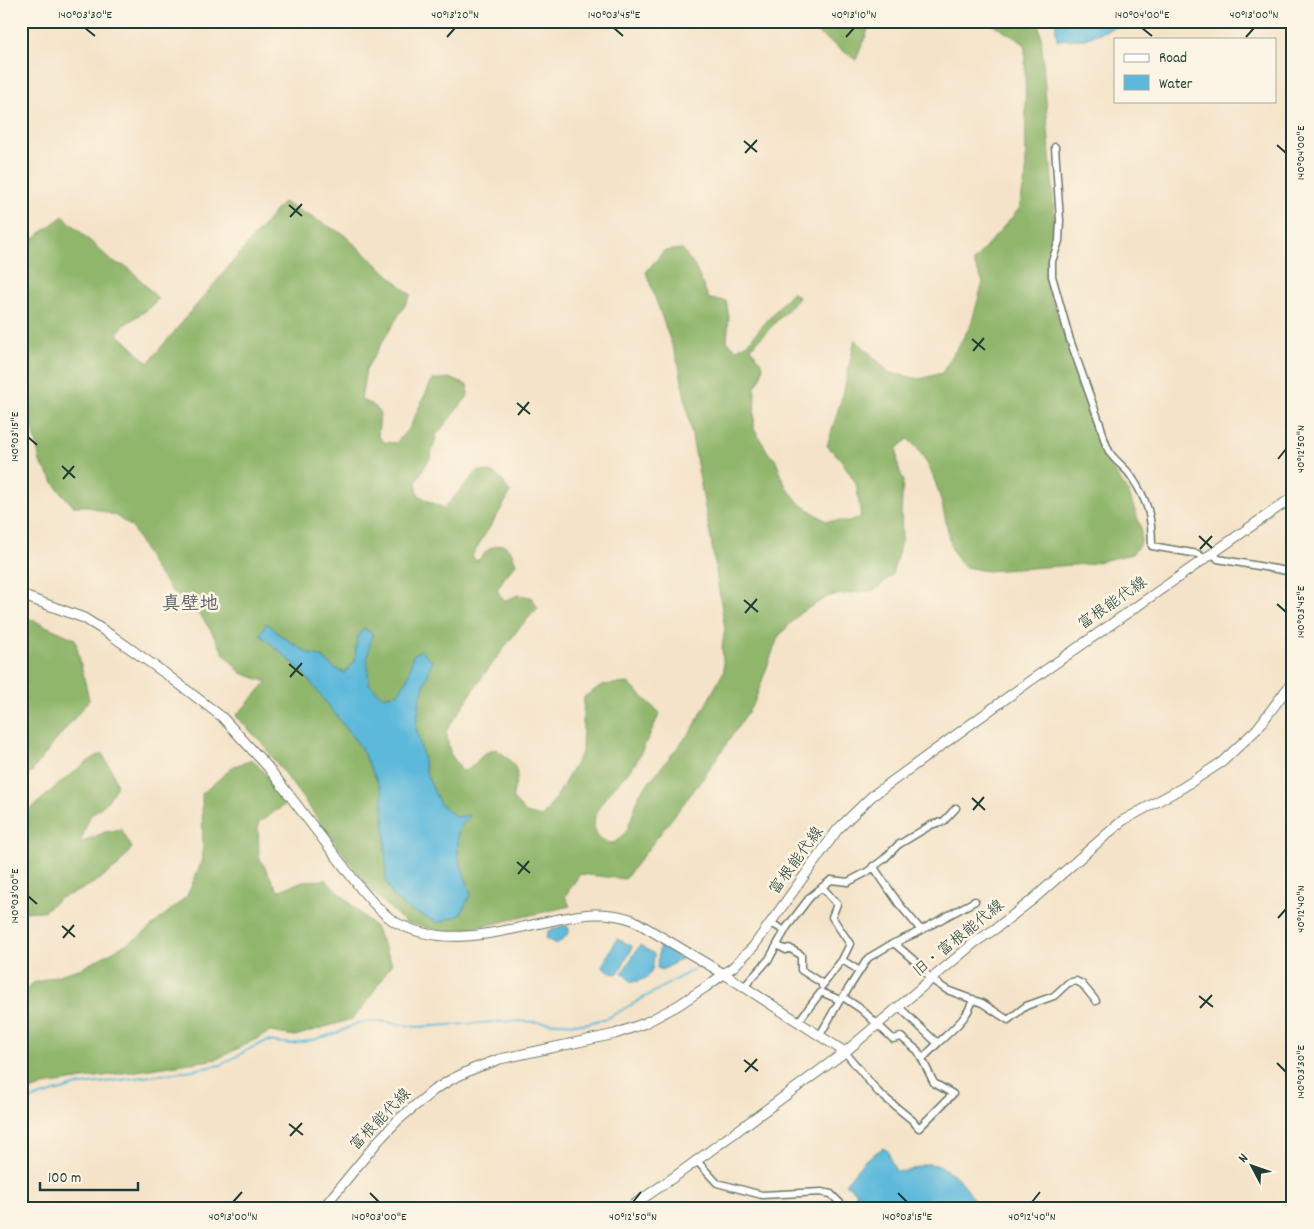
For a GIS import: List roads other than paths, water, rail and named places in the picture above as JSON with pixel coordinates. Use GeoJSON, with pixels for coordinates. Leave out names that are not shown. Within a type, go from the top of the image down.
{"type":"FeatureCollection","features":[{"type":"Feature","properties":{"kind":"street"},"geometry":{"type":"LineString","coordinates":[[1055,147],[1060,220],[1059,240],[1052,261],[1052,276],[1070,340],[1101,427],[1104,441],[1110,454],[1130,475],[1145,500],[1152,520],[1152,546],[1198,554],[1204,559]]}},
{"type":"Feature","properties":{"kind":"street","name":"富根能代線"},"geometry":{"type":"LineString","coordinates":[[324,1208],[379,1140],[398,1120],[434,1090],[452,1079],[500,1059],[591,1040],[638,1026],[677,1006],[724,974],[753,947],[800,879],[838,829],[872,796],[1030,681],[1293,498]]}},
{"type":"Feature","properties":{"kind":"street"},"geometry":{"type":"LineString","coordinates":[[1213,553],[1218,559],[1293,572]]}},
{"type":"Feature","properties":{"kind":"street"},"geometry":{"type":"LineString","coordinates":[[21,595],[84,618],[166,674],[222,717],[245,740],[280,782],[360,889],[377,907],[396,922],[421,933],[466,937],[586,913],[618,915],[633,920],[724,974],[845,1052],[878,1092],[919,1128],[953,1094],[934,1083],[918,1051],[901,1037],[893,1039],[861,1010],[842,999],[821,992]]}},
{"type":"Feature","properties":{"kind":"street","name":"旧・富根能代線"},"geometry":{"type":"LineString","coordinates":[[629,1208],[845,1052],[974,943],[1031,901],[1122,821],[1182,788],[1222,762],[1257,729],[1293,681]]}},
{"type":"Feature","properties":{"kind":"street"},"geometry":{"type":"LineString","coordinates":[[743,988],[768,959],[785,931],[810,897],[831,880],[848,882],[873,866],[898,845],[931,825],[944,821],[956,808]]}},
{"type":"Feature","properties":{"kind":"street"},"geometry":{"type":"LineString","coordinates":[[873,866],[895,898],[921,930]]}},
{"type":"Feature","properties":{"kind":"street"},"geometry":{"type":"LineString","coordinates":[[798,1022],[821,992],[823,984],[842,960],[850,944],[832,917],[837,904],[822,887]]}},
{"type":"Feature","properties":{"kind":"street"},"geometry":{"type":"LineString","coordinates":[[820,1035],[868,958],[975,901]]}},
{"type":"Feature","properties":{"kind":"street"},"geometry":{"type":"LineString","coordinates":[[771,923],[785,931]]}},
{"type":"Feature","properties":{"kind":"street"},"geometry":{"type":"LineString","coordinates":[[894,943],[917,963],[932,980],[947,990],[982,1003],[1008,1020],[1026,1006],[1054,996],[1068,983],[1076,981],[1082,984],[1096,1001]]}},
{"type":"Feature","properties":{"kind":"street"},"geometry":{"type":"LineString","coordinates":[[777,945],[786,950],[789,948],[801,955],[801,970],[823,984]]}},
{"type":"Feature","properties":{"kind":"street"},"geometry":{"type":"LineString","coordinates":[[842,960],[860,971]]}},
{"type":"Feature","properties":{"kind":"street"},"geometry":{"type":"LineString","coordinates":[[922,1059],[959,1024],[970,1009],[973,999]]}},
{"type":"Feature","properties":{"kind":"street"},"geometry":{"type":"LineString","coordinates":[[898,1007],[935,1041],[939,1042]]}},
{"type":"Feature","properties":{"kind":"street"},"geometry":{"type":"LineString","coordinates":[[696,1160],[717,1184],[762,1195],[821,1192],[831,1194],[846,1208]]}},
{"type":"Feature","properties":{"kind":"water"},"geometry":{"type":"Polygon","coordinates":[[[1055,21],[1124,21],[1118,26],[1085,39],[1057,40],[1055,21]]]}},
{"type":"Feature","properties":{"kind":"water"},"geometry":{"type":"Polygon","coordinates":[[[267,623],[280,635],[308,653],[322,657],[334,668],[345,673],[355,661],[357,638],[364,628],[372,634],[367,660],[369,684],[383,697],[397,694],[407,680],[413,655],[421,650],[432,661],[420,698],[416,727],[427,776],[440,804],[456,817],[469,815],[458,831],[458,856],[471,894],[460,915],[438,923],[406,908],[393,897],[386,881],[382,791],[360,746],[301,670],[260,634],[267,623]]]}},
{"type":"Feature","properties":{"kind":"water"},"geometry":{"type":"Polygon","coordinates":[[[565,925],[569,928],[569,933],[557,945],[546,938],[548,931],[565,925]]]}},
{"type":"Feature","properties":{"kind":"water"},"geometry":{"type":"Polygon","coordinates":[[[617,939],[632,946],[618,973],[614,974],[602,966],[617,939]]]}},
{"type":"Feature","properties":{"kind":"water"},"geometry":{"type":"Polygon","coordinates":[[[660,943],[685,957],[662,970],[657,968],[660,943]]]}},
{"type":"Feature","properties":{"kind":"water"},"geometry":{"type":"Polygon","coordinates":[[[640,945],[654,954],[653,966],[647,977],[632,982],[622,973],[640,945]]]}},
{"type":"Feature","properties":{"kind":"water"},"geometry":{"type":"Polygon","coordinates":[[[883,1148],[888,1151],[896,1171],[909,1170],[926,1164],[940,1166],[958,1178],[968,1190],[978,1208],[854,1208],[852,1203],[857,1192],[845,1184],[865,1160],[883,1148]]]}},
{"type":"Feature","properties":{"kind":"waterway"},"geometry":{"type":"LineString","coordinates":[[21,1102],[75,1086],[221,1065],[267,1041],[291,1044],[313,1040],[337,1033],[358,1023],[380,1021],[417,1027],[513,1021],[584,1024],[608,1018],[694,969]]}},
{"type":"Feature","properties":{"kind":"district","name":"真壁地"},"geometry":{"type":"Point","coordinates":[190,605]}}]}
